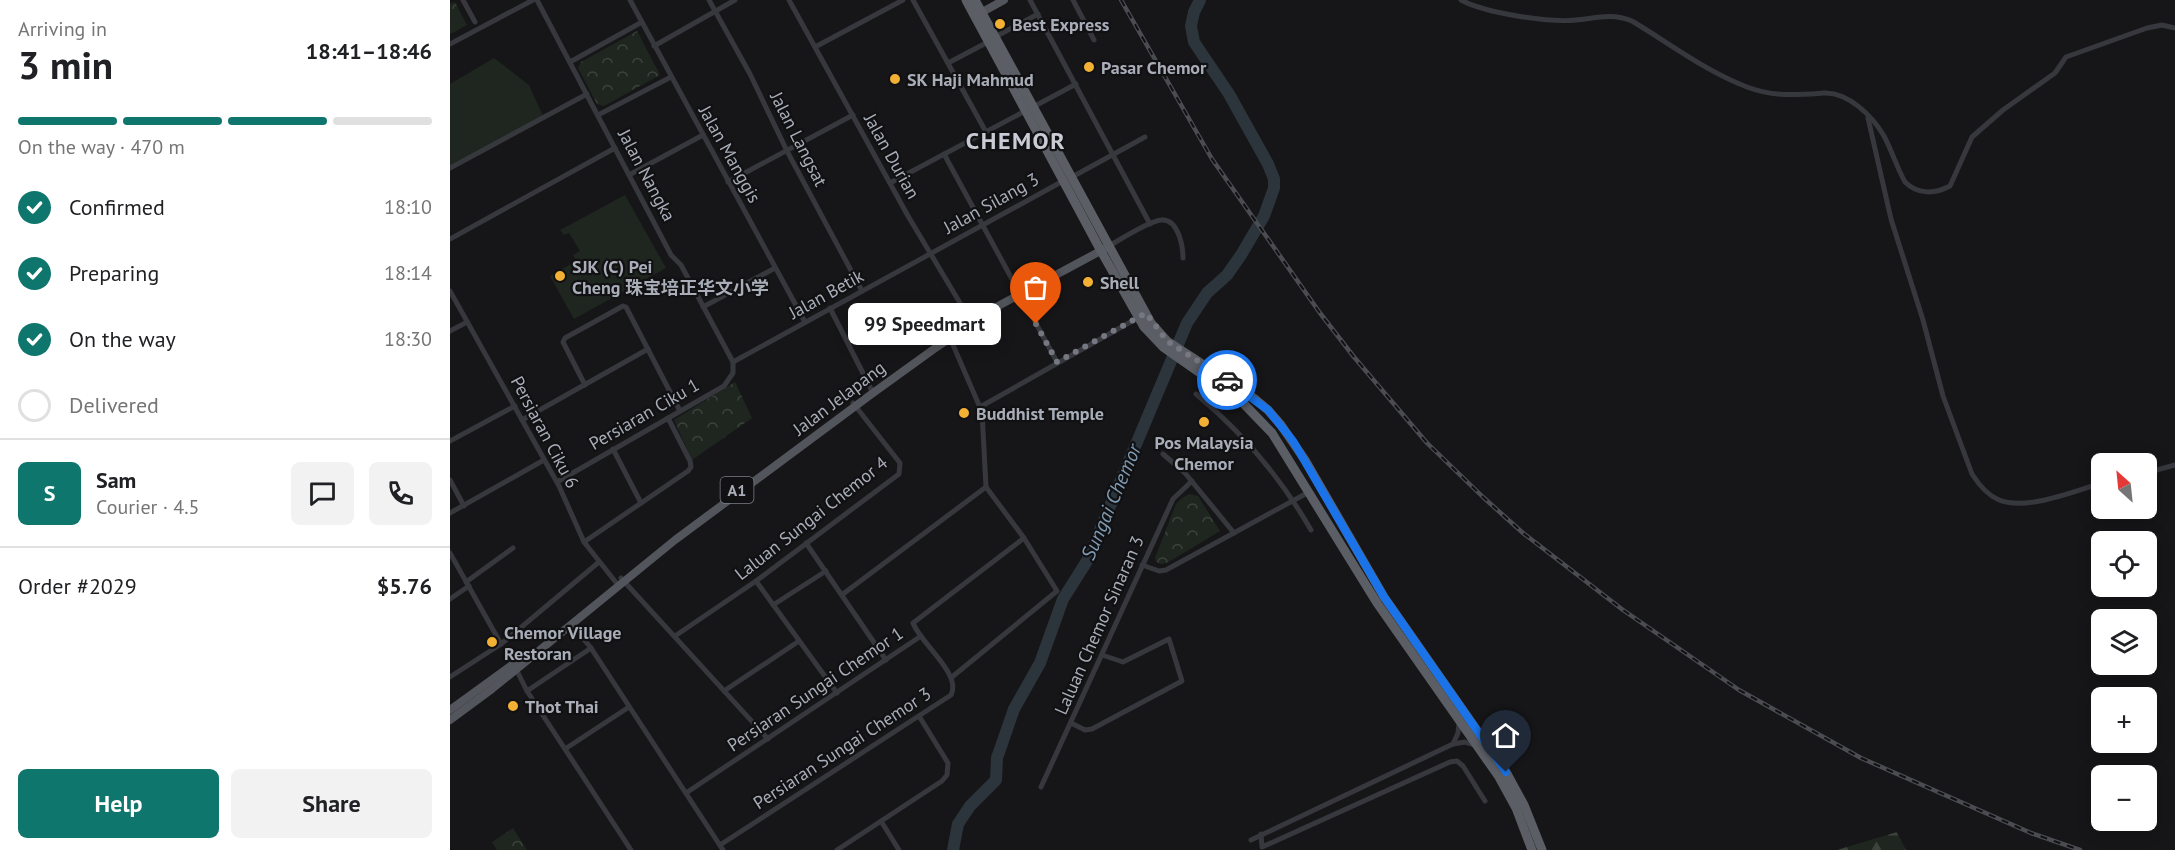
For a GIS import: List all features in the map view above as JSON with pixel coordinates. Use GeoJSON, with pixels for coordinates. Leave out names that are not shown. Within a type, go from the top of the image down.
{"type":"FeatureCollection","features":[{"type":"Feature","properties":{"kind":"highway"},"geometry":{"type":"LineString","coordinates":[[966,0],[976,10],[1103,248],[1142,315],[1165,344],[1231,394],[1263,423],[1281,446],[1377,603],[1512,800],[1532,850]]}},
{"type":"Feature","properties":{"kind":"highway"},"geometry":{"type":"LineString","coordinates":[[1187,360],[1250,395],[1281,425],[1305,460],[1394,611],[1506,772],[1524,805],[1542,850]]}},
{"type":"Feature","properties":{"kind":"highway"},"geometry":{"type":"LineString","coordinates":[[1281,425],[1308,478],[1309,492]]}},
{"type":"Feature","properties":{"kind":"highway"},"geometry":{"type":"LineString","coordinates":[[1309,492],[1319,496],[1335,513]]}},
{"type":"Feature","properties":{"kind":"main road"},"geometry":{"type":"LineString","coordinates":[[976,10],[992,0]]}},
{"type":"Feature","properties":{"kind":"main road"},"geometry":{"type":"LineString","coordinates":[[976,10],[1004,0]]}},
{"type":"Feature","properties":{"kind":"main road","name":"Jalan Jelapang"},"geometry":{"type":"LineString","coordinates":[[450,710],[519,661],[620,581],[872,391],[971,322],[1019,292],[1103,248]]}},
{"type":"Feature","properties":{"kind":"main road","name":"Jalan Jelapang"},"geometry":{"type":"LineString","coordinates":[[872,391],[971,322]]}},
{"type":"Feature","properties":{"kind":"main road","name":"Jalan Jelapang"},"geometry":{"type":"LineString","coordinates":[[450,717],[476,701],[516,669],[572,624],[620,581]]}},
{"type":"Feature","properties":{"kind":"main road"},"geometry":{"type":"LineString","coordinates":[[450,704],[460,703]]}},
{"type":"Feature","properties":{"kind":"street"},"geometry":{"type":"LineString","coordinates":[[463,0],[475,22]]}},
{"type":"Feature","properties":{"kind":"street"},"geometry":{"type":"LineString","coordinates":[[450,44],[533,0]]}},
{"type":"Feature","properties":{"kind":"street","name":"Jalan Nangka"},"geometry":{"type":"LineString","coordinates":[[537,0],[671,255],[681,265],[733,362]]}},
{"type":"Feature","properties":{"kind":"street","name":"Jalan Manggis"},"geometry":{"type":"LineString","coordinates":[[630,0],[805,322]]}},
{"type":"Feature","properties":{"kind":"street","name":"Jalan Langsat"},"geometry":{"type":"LineString","coordinates":[[709,0],[750,74],[786,151],[862,291]]}},
{"type":"Feature","properties":{"kind":"street"},"geometry":{"type":"LineString","coordinates":[[654,46],[735,0]]}},
{"type":"Feature","properties":{"kind":"street","name":"Jalan Durian"},"geometry":{"type":"LineString","coordinates":[[789,0],[890,183],[971,322]]}},
{"type":"Feature","properties":{"kind":"street"},"geometry":{"type":"LineString","coordinates":[[815,47],[903,0]]}},
{"type":"Feature","properties":{"kind":"street"},"geometry":{"type":"LineString","coordinates":[[913,0],[986,132]]}},
{"type":"Feature","properties":{"kind":"street"},"geometry":{"type":"LineString","coordinates":[[1030,0],[1150,224]]}},
{"type":"Feature","properties":{"kind":"street"},"geometry":{"type":"LineString","coordinates":[[1073,0],[1094,40]]}},
{"type":"Feature","properties":{"kind":"street"},"geometry":{"type":"LineString","coordinates":[[1461,0],[1475,7],[1492,11],[1562,21],[1607,15],[1621,17],[1747,87],[1787,96],[1826,92],[1836,94],[1851,101],[1868,117],[1883,134],[1901,174],[1911,187],[1926,192],[1950,186],[1955,180],[1972,137],[2004,110],[2055,73],[2066,57],[2147,28],[2162,25],[2175,28]]}},
{"type":"Feature","properties":{"kind":"street"},"geometry":{"type":"LineString","coordinates":[[948,63],[1038,14]]}},
{"type":"Feature","properties":{"kind":"street"},"geometry":{"type":"LineString","coordinates":[[570,62],[642,22]]}},
{"type":"Feature","properties":{"kind":"street"},"geometry":{"type":"LineString","coordinates":[[598,115],[671,77]]}},
{"type":"Feature","properties":{"kind":"street"},"geometry":{"type":"LineString","coordinates":[[890,183],[1076,84]]}},
{"type":"Feature","properties":{"kind":"street"},"geometry":{"type":"LineString","coordinates":[[450,168],[587,94]]}},
{"type":"Feature","properties":{"kind":"street"},"geometry":{"type":"LineString","coordinates":[[729,182],[853,115]]}},
{"type":"Feature","properties":{"kind":"street"},"geometry":{"type":"LineString","coordinates":[[1868,117],[1891,219],[1923,320],[1943,396],[1971,474],[1992,496],[1999,500],[2016,503],[2030,502],[2091,486]]}},
{"type":"Feature","properties":{"kind":"street"},"geometry":{"type":"LineString","coordinates":[[629,175],[703,135]]}},
{"type":"Feature","properties":{"kind":"street","name":"Jalan Silang 3"},"geometry":{"type":"LineString","coordinates":[[931,253],[1145,137]]}},
{"type":"Feature","properties":{"kind":"street"},"geometry":{"type":"LineString","coordinates":[[450,239],[615,148]]}},
{"type":"Feature","properties":{"kind":"street"},"geometry":{"type":"LineString","coordinates":[[944,154],[1057,362]]}},
{"type":"Feature","properties":{"kind":"street"},"geometry":{"type":"LineString","coordinates":[[1103,248],[1161,220],[1169,221],[1175,227],[1182,242],[1183,258]]}},
{"type":"Feature","properties":{"kind":"street","name":"Jalan Betik"},"geometry":{"type":"LineString","coordinates":[[733,362],[931,253]]}},
{"type":"Feature","properties":{"kind":"street"},"geometry":{"type":"LineString","coordinates":[[703,307],[775,268]]}},
{"type":"Feature","properties":{"kind":"street","name":"Persiaran Ciku 6"},"geometry":{"type":"LineString","coordinates":[[450,291],[557,482],[584,542],[599,562],[675,636],[768,739]]}},
{"type":"Feature","properties":{"kind":"street"},"geometry":{"type":"LineString","coordinates":[[585,385],[563,342],[565,338],[622,306],[626,307],[680,411]]}},
{"type":"Feature","properties":{"kind":"street"},"geometry":{"type":"LineString","coordinates":[[830,308],[872,391]]}},
{"type":"Feature","properties":{"kind":"street"},"geometry":{"type":"LineString","coordinates":[[980,407],[1142,315]]}},
{"type":"Feature","properties":{"kind":"street"},"geometry":{"type":"LineString","coordinates":[[450,331],[467,322]]}},
{"type":"Feature","properties":{"kind":"street"},"geometry":{"type":"LineString","coordinates":[[950,338],[980,407],[986,487],[1024,538],[1057,591],[952,677]]}},
{"type":"Feature","properties":{"kind":"street"},"geometry":{"type":"LineString","coordinates":[[522,420],[648,349]]}},
{"type":"Feature","properties":{"kind":"street","name":"Persiaran Ciku 1"},"geometry":{"type":"LineString","coordinates":[[557,482],[724,386],[731,379],[733,362]]}},
{"type":"Feature","properties":{"kind":"street"},"geometry":{"type":"LineString","coordinates":[[1196,394],[1232,425],[1294,500],[1311,530]]}},
{"type":"Feature","properties":{"kind":"street","name":"Laluan Sungai Chemor 4"},"geometry":{"type":"LineString","coordinates":[[675,636],[756,581],[898,474],[901,468],[900,463],[854,404]]}},
{"type":"Feature","properties":{"kind":"street"},"geometry":{"type":"LineString","coordinates":[[450,441],[514,406]]}},
{"type":"Feature","properties":{"kind":"street"},"geometry":{"type":"LineString","coordinates":[[584,542],[691,467],[668,418]]}},
{"type":"Feature","properties":{"kind":"street"},"geometry":{"type":"LineString","coordinates":[[613,449],[641,503]]}},
{"type":"Feature","properties":{"kind":"street"},"geometry":{"type":"LineString","coordinates":[[1163,454],[1192,481],[1234,533]]}},
{"type":"Feature","properties":{"kind":"street"},"geometry":{"type":"LineString","coordinates":[[450,513],[544,460]]}},
{"type":"Feature","properties":{"kind":"street"},"geometry":{"type":"LineString","coordinates":[[2157,470],[2175,465]]}},
{"type":"Feature","properties":{"kind":"street"},"geometry":{"type":"LineString","coordinates":[[450,480],[464,506]]}},
{"type":"Feature","properties":{"kind":"street","name":"Laluan Chemor Sinaran 3"},"geometry":{"type":"LineString","coordinates":[[1041,788],[1173,499],[1192,481]]}},
{"type":"Feature","properties":{"kind":"street"},"geometry":{"type":"LineString","coordinates":[[843,594],[986,487]]}},
{"type":"Feature","properties":{"kind":"street"},"geometry":{"type":"LineString","coordinates":[[1142,565],[1162,571],[1309,492]]}},
{"type":"Feature","properties":{"kind":"street","name":"Persiaran Sungai Chemor 1"},"geometry":{"type":"LineString","coordinates":[[686,793],[921,636],[914,626],[915,620],[1024,538]]}},
{"type":"Feature","properties":{"kind":"street"},"geometry":{"type":"LineString","coordinates":[[806,543],[886,660]]}},
{"type":"Feature","properties":{"kind":"street"},"geometry":{"type":"LineString","coordinates":[[450,599],[513,548]]}},
{"type":"Feature","properties":{"kind":"street"},"geometry":{"type":"LineString","coordinates":[[450,553],[501,644]]}},
{"type":"Feature","properties":{"kind":"street"},"geometry":{"type":"LineString","coordinates":[[450,676],[501,644],[599,562]]}},
{"type":"Feature","properties":{"kind":"street"},"geometry":{"type":"LineString","coordinates":[[773,605],[826,571]]}},
{"type":"Feature","properties":{"kind":"street"},"geometry":{"type":"LineString","coordinates":[[756,581],[837,693]]}},
{"type":"Feature","properties":{"kind":"street"},"geometry":{"type":"LineString","coordinates":[[572,624],[591,648],[721,848]]}},
{"type":"Feature","properties":{"kind":"street","name":"Persiaran Sungai Chemor 3"},"geometry":{"type":"LineString","coordinates":[[721,848],[951,695],[954,689],[952,677],[921,636]]}},
{"type":"Feature","properties":{"kind":"street"},"geometry":{"type":"LineString","coordinates":[[1071,723],[1085,730],[1092,729],[1182,681],[1169,639],[1123,662],[1102,655]]}},
{"type":"Feature","properties":{"kind":"street"},"geometry":{"type":"LineString","coordinates":[[724,691],[799,641]]}},
{"type":"Feature","properties":{"kind":"street"},"geometry":{"type":"LineString","coordinates":[[527,691],[591,648]]}},
{"type":"Feature","properties":{"kind":"street"},"geometry":{"type":"LineString","coordinates":[[516,669],[527,691],[631,850]]}},
{"type":"Feature","properties":{"kind":"street"},"geometry":{"type":"LineString","coordinates":[[565,749],[629,707]]}},
{"type":"Feature","properties":{"kind":"street"},"geometry":{"type":"LineString","coordinates":[[837,850],[942,781],[947,775],[948,763],[919,716]]}},
{"type":"Feature","properties":{"kind":"street"},"geometry":{"type":"LineString","coordinates":[[1453,744],[1460,721]]}},
{"type":"Feature","properties":{"kind":"street"},"geometry":{"type":"LineString","coordinates":[[1251,840],[1453,744],[1465,742],[1478,748]]}},
{"type":"Feature","properties":{"kind":"street"},"geometry":{"type":"LineString","coordinates":[[1262,834],[1262,847],[1449,762],[1457,761],[1463,766],[1485,801]]}},
{"type":"Feature","properties":{"kind":"street"},"geometry":{"type":"LineString","coordinates":[[1416,762],[1423,774]]}},
{"type":"Feature","properties":{"kind":"street"},"geometry":{"type":"LineString","coordinates":[[881,821],[899,850]]}},
{"type":"Feature","properties":{"kind":"green space"},"geometry":{"type":"Polygon","coordinates":[[[455,2],[467,25],[450,34],[450,4],[455,2]]]}},
{"type":"Feature","properties":{"kind":"green space"},"geometry":{"type":"Polygon","coordinates":[[[637,31],[660,75],[604,106],[597,104],[578,68],[581,62],[637,31]]]}},
{"type":"Feature","properties":{"kind":"green space"},"geometry":{"type":"Polygon","coordinates":[[[494,58],[529,85],[543,116],[450,168],[450,84],[494,58]]]}},
{"type":"Feature","properties":{"kind":"green space"},"geometry":{"type":"Polygon","coordinates":[[[625,195],[666,268],[574,319],[550,276],[576,261],[573,255],[580,251],[569,233],[564,235],[560,230],[625,195]]]}},
{"type":"Feature","properties":{"kind":"green space"},"geometry":{"type":"Polygon","coordinates":[[[735,382],[752,418],[692,460],[674,420],[735,382]]]}},
{"type":"Feature","properties":{"kind":"green space"},"geometry":{"type":"Polygon","coordinates":[[[1189,494],[1198,496],[1220,531],[1167,563],[1156,562],[1155,558],[1176,504],[1189,494]]]}},
{"type":"Feature","properties":{"kind":"green space"},"geometry":{"type":"Polygon","coordinates":[[[513,828],[527,850],[497,850],[492,842],[513,828]]]}},
{"type":"Feature","properties":{"kind":"green space"},"geometry":{"type":"Polygon","coordinates":[[[1897,832],[1906,850],[1837,850],[1897,832]]]}},
{"type":"Feature","properties":{"kind":"waterway","name":"Sungai Chemor"},"geometry":{"type":"LineString","coordinates":[[953,850],[958,824],[970,806],[996,780],[997,758],[1014,709],[1040,663],[1063,599],[1087,561],[1187,323],[1207,293],[1227,275],[1241,255],[1264,216],[1274,188],[1274,179],[1268,164],[1229,94],[1194,42],[1191,26],[1200,0]]}},
{"type":"Feature","properties":{"kind":"railway"},"geometry":{"type":"LineString","coordinates":[[1121,0],[1212,159],[1320,313],[1427,443],[1523,533],[1623,610],[1739,690],[1861,758],[2031,833],[2080,850]]}},
{"type":"Feature","properties":{"kind":"way so far"},"geometry":{"type":"LineString","coordinates":[[1036,324],[1057,362],[1146,313],[1167,341],[1227,380]]}},
{"type":"Feature","properties":{"kind":"place","name":"Best Express"},"geometry":{"type":"Point","coordinates":[1000,24]}},
{"type":"Feature","properties":{"kind":"place","name":"Pasar Chemor"},"geometry":{"type":"Point","coordinates":[1089,67]}},
{"type":"Feature","properties":{"kind":"place","name":"SK Haji Mahmud"},"geometry":{"type":"Point","coordinates":[895,79]}},
{"type":"Feature","properties":{"kind":"place","name":"SJK (C) Pei Cheng 珠宝培正华文小学"},"geometry":{"type":"Point","coordinates":[560,276]}},
{"type":"Feature","properties":{"kind":"place","name":"Shell"},"geometry":{"type":"Point","coordinates":[1088,282]}},
{"type":"Feature","properties":{"kind":"place","name":"99 Speedmart"},"geometry":{"type":"Point","coordinates":[1036,324]}},
{"type":"Feature","properties":{"kind":"place","name":"Buddhist Temple"},"geometry":{"type":"Point","coordinates":[964,413]}},
{"type":"Feature","properties":{"kind":"place","name":"Pos Malaysia Chemor"},"geometry":{"type":"Point","coordinates":[1204,422]}},
{"type":"Feature","properties":{"kind":"place","name":"Chemor Village Restoran"},"geometry":{"type":"Point","coordinates":[492,642]}},
{"type":"Feature","properties":{"kind":"place","name":"Thot Thai"},"geometry":{"type":"Point","coordinates":[513,706]}},
{"type":"Feature","properties":{"kind":"district","name":"CHEMOR"},"geometry":{"type":"Point","coordinates":[1016,140]}},
{"type":"Feature","properties":{"kind":"route"},"geometry":{"type":"LineString","coordinates":[[1227,380],[1268,410],[1293,441],[1384,597],[1506,772]]}}]}
